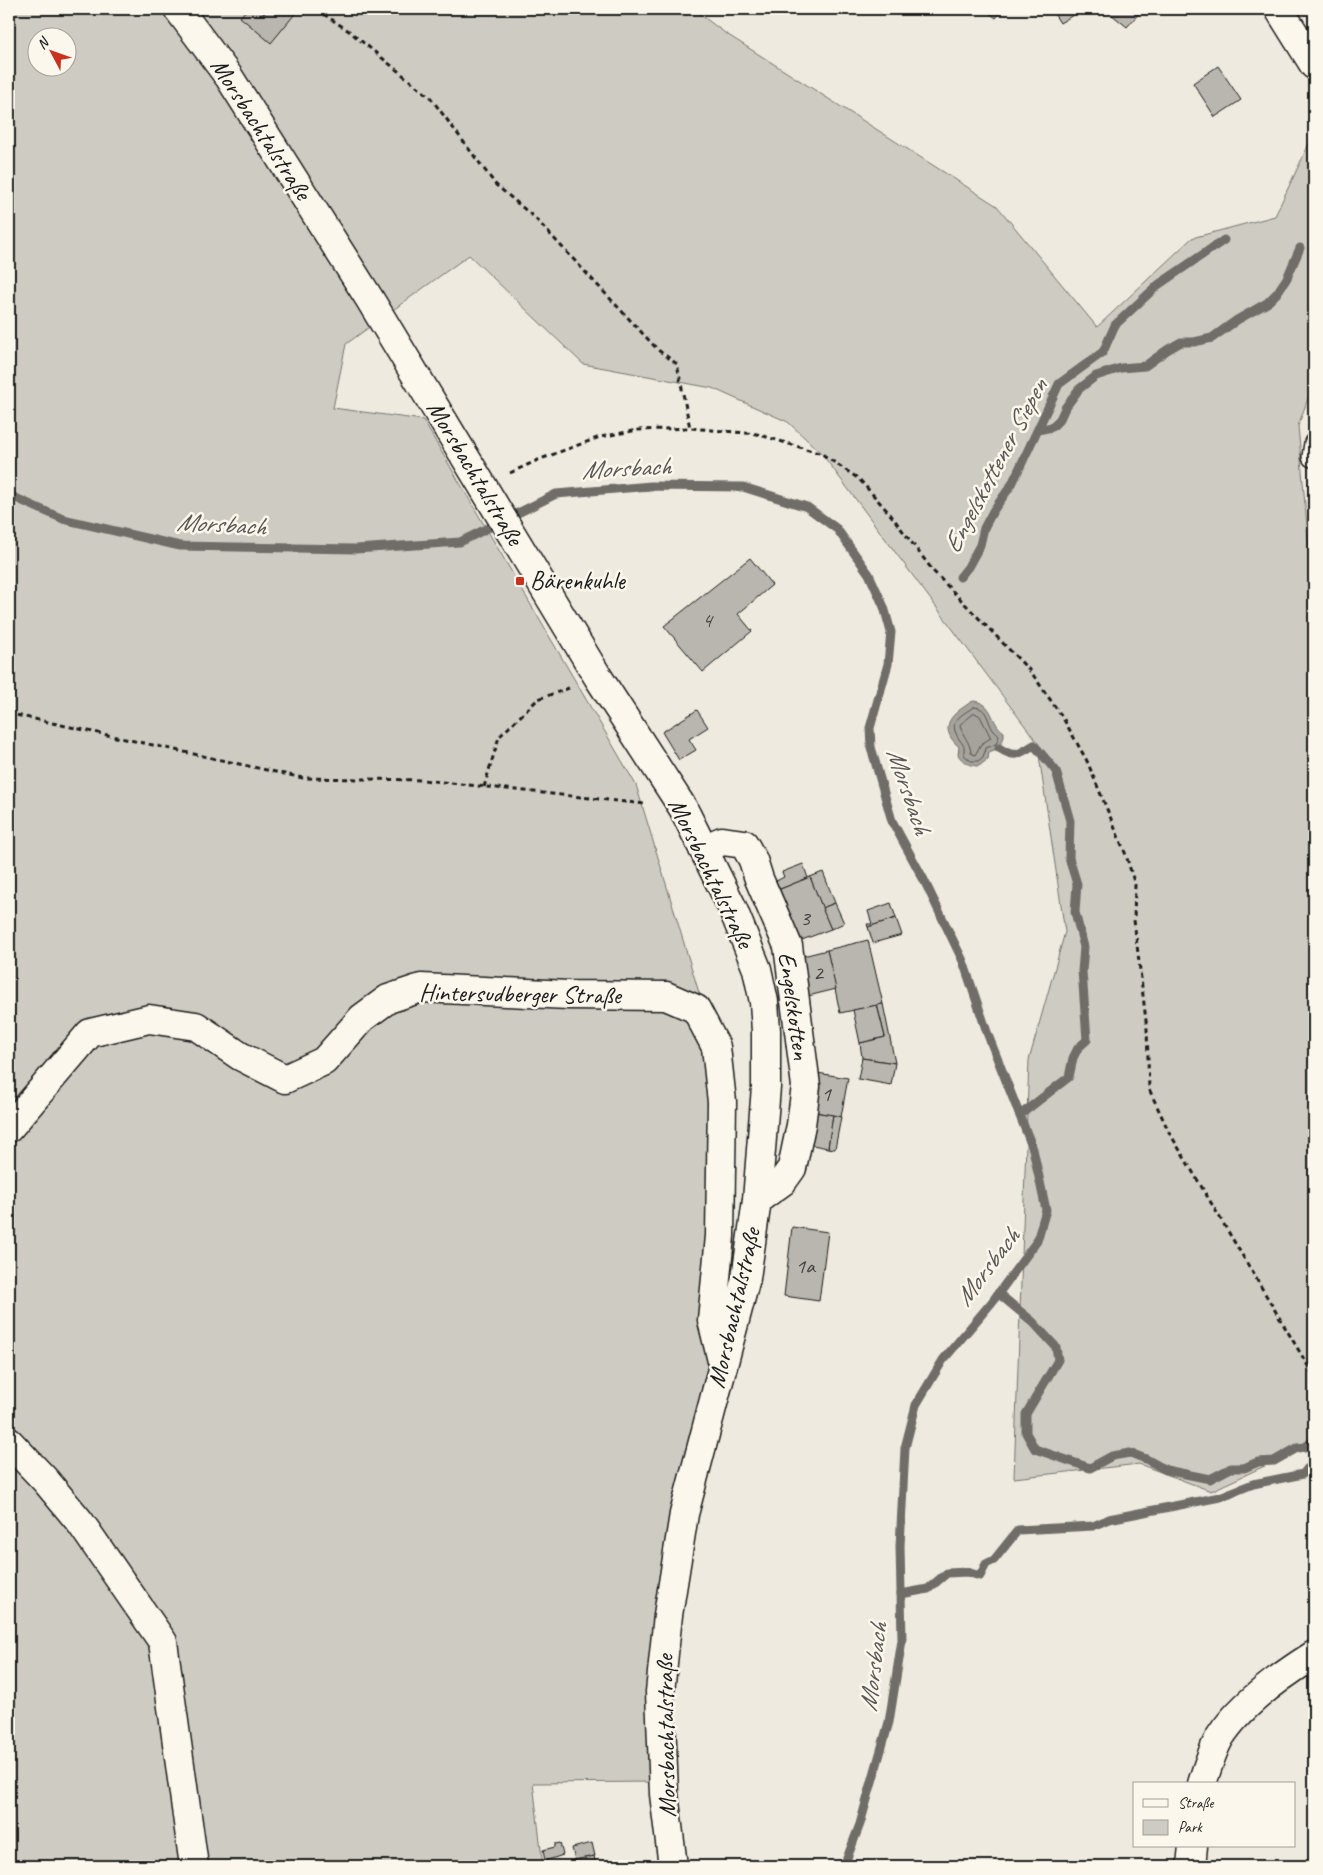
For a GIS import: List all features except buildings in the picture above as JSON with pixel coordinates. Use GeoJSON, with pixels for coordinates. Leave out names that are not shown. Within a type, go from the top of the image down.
{"type":"FeatureCollection","features":[{"type":"Feature","properties":{"kind":"street","name":"Morsbachtalstraße"},"geometry":{"type":"LineString","coordinates":[[178,9],[229,77],[368,298],[598,677],[683,808],[732,907],[757,969],[764,1002],[766,1031],[766,1087],[757,1200],[746,1278],[684,1514],[660,1692],[661,1760],[667,1830],[673,1866]]}},
{"type":"Feature","properties":{"kind":"street"},"geometry":{"type":"LineString","coordinates":[[1279,9],[1314,65]]}},
{"type":"Feature","properties":{"kind":"street","name":"Engelskotten"},"geometry":{"type":"LineString","coordinates":[[703,849],[722,842],[744,844],[753,860],[759,879],[788,946],[806,1086],[801,1125],[792,1168],[782,1182],[757,1200]]}},
{"type":"Feature","properties":{"kind":"street","name":"Hintersudberger Straße"},"geometry":{"type":"LineString","coordinates":[[9,1128],[90,1034],[149,1019],[196,1026],[240,1056],[285,1079],[324,1061],[362,1018],[388,999],[421,988],[568,995],[666,996],[696,1009],[716,1047],[722,1102],[720,1236],[712,1320],[723,1365]]}},
{"type":"Feature","properties":{"kind":"street"},"geometry":{"type":"LineString","coordinates":[[9,1442],[46,1481],[80,1522],[162,1642],[194,1866]]}},
{"type":"Feature","properties":{"kind":"street"},"geometry":{"type":"LineString","coordinates":[[1203,1782],[1210,1758],[1220,1737],[1233,1719],[1260,1694],[1296,1666],[1314,1655]]}},
{"type":"Feature","properties":{"kind":"street"},"geometry":{"type":"LineString","coordinates":[[1191,1866],[1193,1848]]}},
{"type":"Feature","properties":{"kind":"path"},"geometry":{"type":"LineString","coordinates":[[316,9],[349,31],[430,97],[496,185],[534,217],[658,350],[677,364],[690,428]]}},
{"type":"Feature","properties":{"kind":"path"},"geometry":{"type":"LineString","coordinates":[[487,493],[538,460],[600,438],[638,430],[690,428],[758,434],[822,454],[859,480],[890,514],[934,572],[1030,672],[1063,718],[1087,761],[1126,855],[1135,885],[1134,920],[1147,1029],[1149,1089],[1169,1132],[1314,1376]]}},
{"type":"Feature","properties":{"kind":"path"},"geometry":{"type":"LineString","coordinates":[[484,787],[499,737],[538,699]]}},
{"type":"Feature","properties":{"kind":"path"},"geometry":{"type":"LineString","coordinates":[[9,711],[16,715],[303,778],[423,780],[683,808]]}},
{"type":"Feature","properties":{"kind":"green space"},"geometry":{"type":"Polygon","coordinates":[[[9,9],[693,9],[725,33],[997,206],[1097,327],[1192,238],[1275,216],[1314,133],[1314,382],[1298,426],[1314,605],[1314,1443],[1211,1491],[1139,1464],[1014,1478],[1029,1060],[1065,932],[1037,742],[822,454],[788,422],[712,388],[583,364],[469,255],[346,344],[333,408],[423,420],[636,785],[730,1095],[717,1394],[654,1782],[533,1783],[543,1866],[9,1866],[9,9]]]}},
{"type":"Feature","properties":{"kind":"water"},"geometry":{"type":"Polygon","coordinates":[[[973,701],[980,702],[989,709],[999,728],[1004,732],[999,748],[989,752],[988,759],[979,766],[967,764],[958,755],[959,747],[952,739],[948,726],[959,710],[973,701]]]}},
{"type":"Feature","properties":{"kind":"waterway","name":"Engelskottener Siepen"},"geometry":{"type":"LineString","coordinates":[[960,577],[980,545],[984,528],[993,511],[1012,484],[1059,384],[1103,352],[1115,325],[1158,285],[1224,240]]}},
{"type":"Feature","properties":{"kind":"waterway"},"geometry":{"type":"LineString","coordinates":[[1038,430],[1052,427],[1060,419],[1065,408],[1079,389],[1096,376],[1121,368],[1145,366],[1181,342],[1194,342],[1212,338],[1237,320],[1267,303],[1277,293],[1287,278],[1300,248]]}},
{"type":"Feature","properties":{"kind":"waterway","name":"Morsbach"},"geometry":{"type":"LineString","coordinates":[[9,495],[63,519],[180,546],[356,549],[460,542],[556,494],[651,486],[743,487],[807,507],[837,529],[869,574],[884,607],[891,632],[888,664],[870,728],[871,747],[892,821],[924,880],[963,961],[988,1035],[1033,1149],[1046,1210],[1037,1241],[992,1302],[943,1360],[916,1405],[905,1448],[900,1546],[902,1640],[889,1722],[860,1824],[844,1866]]}},
{"type":"Feature","properties":{"kind":"waterway"},"geometry":{"type":"LineString","coordinates":[[999,748],[1009,753],[1017,754],[1034,745],[1056,771],[1070,821],[1069,858],[1077,884],[1075,912],[1084,947],[1082,971],[1087,1040],[1078,1048],[1073,1058],[1069,1077],[1020,1115]]}},
{"type":"Feature","properties":{"kind":"waterway"},"geometry":{"type":"LineString","coordinates":[[998,1293],[1033,1322],[1056,1347],[1058,1360],[1026,1414],[1026,1433],[1035,1449],[1090,1468],[1112,1456],[1130,1453],[1166,1470],[1210,1479],[1231,1468],[1244,1468],[1258,1462],[1274,1461],[1297,1448],[1305,1447],[1314,1440]]}},
{"type":"Feature","properties":{"kind":"waterway"},"geometry":{"type":"LineString","coordinates":[[901,1594],[928,1589],[947,1573],[967,1572],[980,1576],[986,1564],[994,1560],[1018,1530],[1093,1526],[1109,1519],[1220,1497],[1253,1484],[1303,1474],[1314,1465]]}},
{"type":"Feature","properties":{"kind":"place","name":"Bärenkuhle"},"geometry":{"type":"Point","coordinates":[520,581]}}]}
